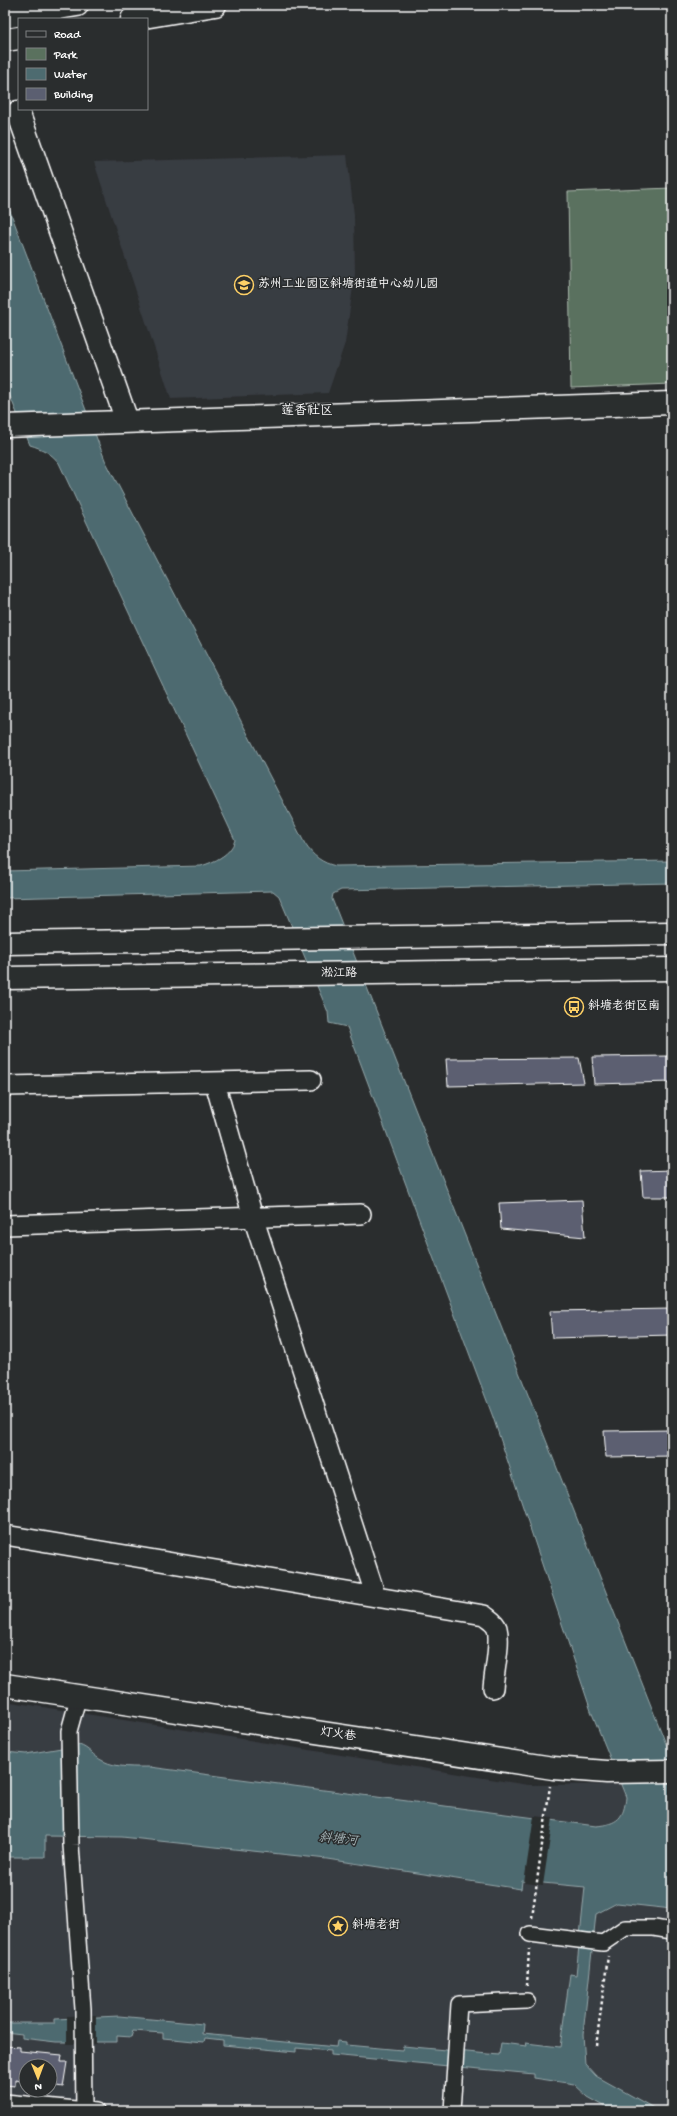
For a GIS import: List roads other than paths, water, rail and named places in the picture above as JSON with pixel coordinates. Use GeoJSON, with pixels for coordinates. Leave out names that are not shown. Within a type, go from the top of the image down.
{"type":"FeatureCollection","features":[{"type":"Feature","properties":{"kind":"street"},"geometry":{"type":"LineString","coordinates":[[5,17],[77,5]]}},
{"type":"Feature","properties":{"kind":"street"},"geometry":{"type":"LineString","coordinates":[[138,18],[215,5]]}},
{"type":"Feature","properties":{"kind":"street"},"geometry":{"type":"LineString","coordinates":[[5,40],[18,38]]}},
{"type":"Feature","properties":{"kind":"street"},"geometry":{"type":"LineString","coordinates":[[18,112],[127,421]]}},
{"type":"Feature","properties":{"kind":"street"},"geometry":{"type":"LineString","coordinates":[[9,425],[672,403]]}},
{"type":"Feature","properties":{"kind":"street"},"geometry":{"type":"LineString","coordinates":[[5,943],[672,933]]}},
{"type":"Feature","properties":{"kind":"street","name":"淞江路"},"geometry":{"type":"LineString","coordinates":[[5,978],[672,969]]}},
{"type":"Feature","properties":{"kind":"street"},"geometry":{"type":"LineString","coordinates":[[5,1086],[215,1084],[311,1080]]}},
{"type":"Feature","properties":{"kind":"street"},"geometry":{"type":"LineString","coordinates":[[215,1084],[253,1217],[376,1597]]}},
{"type":"Feature","properties":{"kind":"street"},"geometry":{"type":"LineString","coordinates":[[5,1225],[361,1214]]}},
{"type":"Feature","properties":{"kind":"street"},"geometry":{"type":"LineString","coordinates":[[5,1535],[484,1615],[492,1621],[496,1628],[497,1638],[493,1688]]}},
{"type":"Feature","properties":{"kind":"street","name":"灯火巷"},"geometry":{"type":"LineString","coordinates":[[5,1685],[553,1768],[607,1772],[672,1770]]}},
{"type":"Feature","properties":{"kind":"street"},"geometry":{"type":"LineString","coordinates":[[5,2102],[88,2111],[83,2050],[83,2009],[71,1845],[69,1731],[79,1695]]}},
{"type":"Feature","properties":{"kind":"street"},"geometry":{"type":"LineString","coordinates":[[530,1934],[602,1943],[625,1928],[654,1928],[672,1931]]}},
{"type":"Feature","properties":{"kind":"street"},"geometry":{"type":"LineString","coordinates":[[452,2111],[460,2004],[527,2001]]}},
{"type":"Feature","properties":{"kind":"water","name":"斜塘河"},"geometry":{"type":"Polygon","coordinates":[[[5,198],[105,460],[305,844],[311,852],[322,861],[336,866],[672,861],[672,883],[341,890],[333,894],[332,899],[672,1759],[672,1909],[617,1903],[596,1914],[583,2034],[585,2064],[596,2076],[659,2111],[613,2111],[588,2097],[574,2084],[534,2078],[534,2074],[331,2055],[331,2051],[296,2048],[296,2052],[223,2045],[223,2040],[205,2038],[204,2042],[163,2038],[163,2033],[133,2031],[131,2037],[117,2036],[117,2042],[56,2042],[22,2038],[22,2034],[5,2032],[5,2023],[55,2023],[55,2019],[119,2016],[203,2024],[202,2034],[336,2047],[337,2041],[346,2042],[346,2045],[402,2050],[403,2046],[499,2055],[501,2043],[527,2046],[526,2043],[560,2047],[570,1974],[576,1975],[585,1887],[522,1881],[521,1889],[327,1859],[122,1837],[45,1836],[45,1857],[5,1857],[5,1752],[26,1754],[79,1745],[86,1748],[103,1761],[120,1766],[150,1767],[596,1826],[610,1824],[618,1819],[624,1810],[626,1797],[591,1711],[493,1417],[347,1027],[329,1023],[328,1012],[279,896],[273,891],[5,898],[5,871],[201,866],[226,854],[230,850],[235,840],[59,463],[46,452],[30,445],[5,384],[5,198]]]}},
{"type":"Feature","properties":{"kind":"place","name":"苏州工业园区斜塘街道中心幼儿园"},"geometry":{"type":"Point","coordinates":[244,285]}},
{"type":"Feature","properties":{"kind":"place","name":"斜塘老街区南"},"geometry":{"type":"Point","coordinates":[574,1007]}},
{"type":"Feature","properties":{"kind":"place","name":"斜塘老街"},"geometry":{"type":"Point","coordinates":[338,1926]}},
{"type":"Feature","properties":{"kind":"district","name":"莲香社区"},"geometry":{"type":"Point","coordinates":[307,411]}}]}
